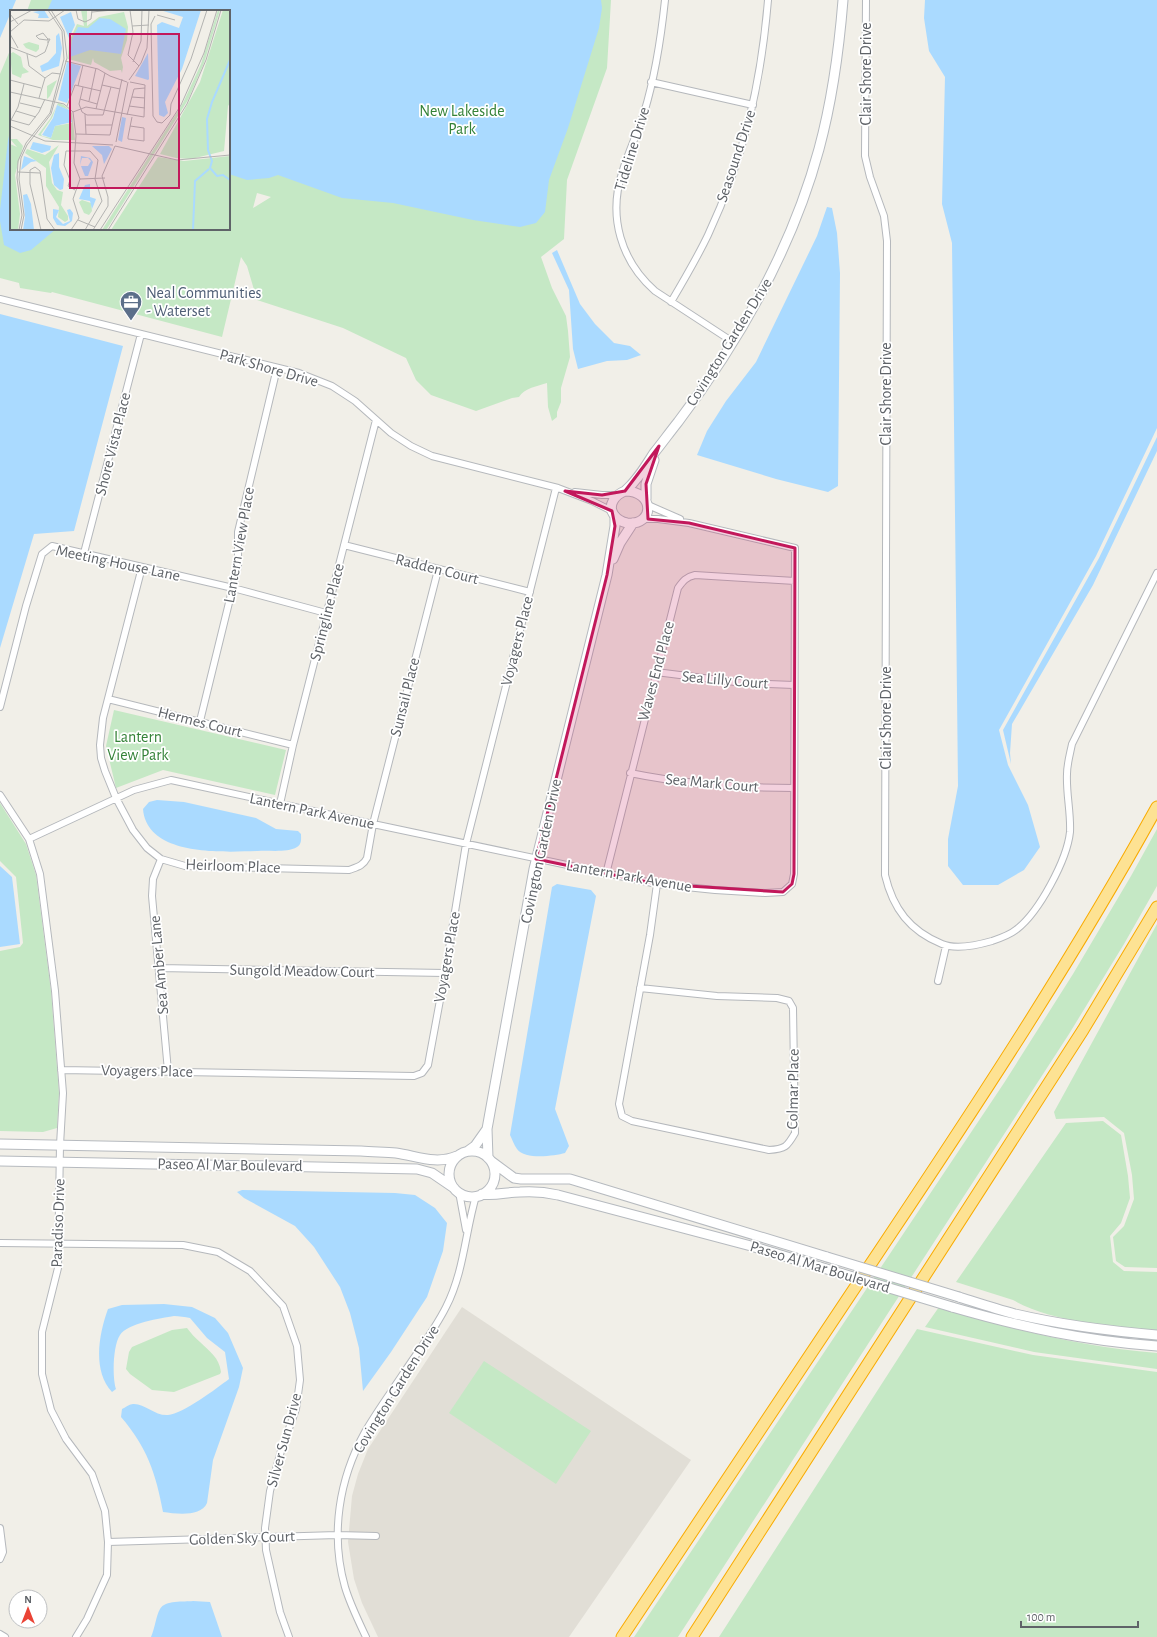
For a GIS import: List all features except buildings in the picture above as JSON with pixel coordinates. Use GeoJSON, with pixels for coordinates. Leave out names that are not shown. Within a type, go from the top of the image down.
{"type":"FeatureCollection","features":[{"type":"Feature","properties":{"kind":"highway"},"geometry":{"type":"LineString","coordinates":[[622,1637],[986,1092],[1099,910],[1157,808]]}},
{"type":"Feature","properties":{"kind":"highway"},"geometry":{"type":"LineString","coordinates":[[692,1637],[1083,1030],[1157,907]]}},
{"type":"Feature","properties":{"kind":"main road","name":"Covington Garden Drive"},"geometry":{"type":"LineString","coordinates":[[490,1159],[487,1129],[536,859],[607,575],[615,526],[612,504],[616,495],[625,491],[635,482],[659,446],[696,398],[753,310],[771,276],[789,234],[819,149],[830,103],[843,0]]}},
{"type":"Feature","properties":{"kind":"main road","name":"Covington Garden Drive"},"geometry":{"type":"LineString","coordinates":[[643,519],[647,514],[646,484],[659,446]]}},
{"type":"Feature","properties":{"kind":"main road"},"geometry":{"type":"LineString","coordinates":[[625,491],[636,493],[647,502]]}},
{"type":"Feature","properties":{"kind":"main road"},"geometry":{"type":"LineString","coordinates":[[614,514],[624,522],[633,523],[643,519]]}},
{"type":"Feature","properties":{"kind":"main road","name":"Covington Garden Drive"},"geometry":{"type":"LineString","coordinates":[[607,575],[620,543],[633,523]]}},
{"type":"Feature","properties":{"kind":"main road","name":"Covington Garden Drive"},"geometry":{"type":"LineString","coordinates":[[468,1151],[475,1146],[487,1129]]}},
{"type":"Feature","properties":{"kind":"main road","name":"Paseo Al Mar Boulevard"},"geometry":{"type":"LineString","coordinates":[[0,1144],[362,1151],[396,1153],[426,1160],[450,1159],[458,1156]]}},
{"type":"Feature","properties":{"kind":"main road"},"geometry":{"type":"LineString","coordinates":[[468,1151],[479,1152],[490,1159],[494,1168],[494,1180],[489,1190],[479,1195],[464,1195],[456,1190],[450,1179],[449,1171],[453,1161],[458,1156],[468,1151]]}},
{"type":"Feature","properties":{"kind":"main road","name":"Paseo Al Mar Boulevard"},"geometry":{"type":"LineString","coordinates":[[490,1159],[514,1178],[530,1180],[570,1179],[980,1304],[1014,1313],[1080,1326],[1157,1335]]}},
{"type":"Feature","properties":{"kind":"main road","name":"Paseo Al Mar Boulevard"},"geometry":{"type":"LineString","coordinates":[[0,1161],[417,1169],[432,1173],[456,1190]]}},
{"type":"Feature","properties":{"kind":"main road","name":"Paseo Al Mar Boulevard"},"geometry":{"type":"LineString","coordinates":[[479,1195],[490,1196],[520,1192],[551,1194],[751,1246],[1023,1327],[1080,1338],[1157,1346]]}},
{"type":"Feature","properties":{"kind":"street","name":"Tideline Drive"},"geometry":{"type":"LineString","coordinates":[[665,0],[658,54],[644,112],[618,187],[616,201],[617,220],[621,241],[630,262],[647,283],[671,302],[733,342]]}},
{"type":"Feature","properties":{"kind":"street","name":"Seasound Drive"},"geometry":{"type":"LineString","coordinates":[[671,302],[696,259],[719,210],[737,161],[760,76],[768,0]]}},
{"type":"Feature","properties":{"kind":"street","name":"Clair Shore Drive"},"geometry":{"type":"LineString","coordinates":[[866,0],[865,156],[870,177],[884,216],[886,236],[885,875],[889,890],[897,908],[910,924],[926,938],[946,946],[976,946],[1005,937],[1017,930],[1029,918],[1042,898],[1062,861],[1068,842],[1070,831],[1067,775],[1072,744],[1157,573]]}},
{"type":"Feature","properties":{"kind":"street"},"geometry":{"type":"LineString","coordinates":[[651,82],[753,105]]}},
{"type":"Feature","properties":{"kind":"street","name":"Park Shore Drive"},"geometry":{"type":"LineString","coordinates":[[0,299],[299,373],[332,386],[355,401],[391,433],[411,446],[432,456],[556,488],[592,501],[614,514]]}},
{"type":"Feature","properties":{"kind":"street","name":"Shore Vista Place"},"geometry":{"type":"LineString","coordinates":[[84,553],[141,334]]}},
{"type":"Feature","properties":{"kind":"street","name":"Lantern View Place"},"geometry":{"type":"LineString","coordinates":[[200,721],[238,566],[238,532],[277,368]]}},
{"type":"Feature","properties":{"kind":"street","name":"Springline Place"},"geometry":{"type":"LineString","coordinates":[[280,804],[326,613],[376,420]]}},
{"type":"Feature","properties":{"kind":"street","name":"Voyagers Place"},"geometry":{"type":"LineString","coordinates":[[61,1070],[414,1076],[422,1074],[428,1065],[466,844],[556,488]]}},
{"type":"Feature","properties":{"kind":"street","name":"Park Shore Drive"},"geometry":{"type":"LineString","coordinates":[[565,491],[602,496],[616,495]]}},
{"type":"Feature","properties":{"kind":"street"},"geometry":{"type":"LineString","coordinates":[[647,502],[689,523]]}},
{"type":"Feature","properties":{"kind":"street"},"geometry":{"type":"LineString","coordinates":[[643,519],[658,519],[689,523]]}},
{"type":"Feature","properties":{"kind":"street","name":"Lantern Park Avenue"},"geometry":{"type":"LineString","coordinates":[[29,839],[134,790],[171,780],[657,884],[715,890],[765,893],[783,892],[792,884],[794,874],[795,548],[689,523]]}},
{"type":"Feature","properties":{"kind":"street","name":"Radden Court"},"geometry":{"type":"LineString","coordinates":[[344,545],[438,570],[530,592]]}},
{"type":"Feature","properties":{"kind":"street","name":"Meeting House Lane"},"geometry":{"type":"LineString","coordinates":[[0,706],[26,606],[42,554],[52,546],[233,588],[326,613]]}},
{"type":"Feature","properties":{"kind":"street","name":"Heirloom Place"},"geometry":{"type":"LineString","coordinates":[[142,567],[103,718],[100,745],[105,771],[116,798],[133,830],[147,848],[161,859],[185,866],[349,870],[360,867],[367,858],[372,824]]}},
{"type":"Feature","properties":{"kind":"street","name":"Sunsail Place"},"geometry":{"type":"LineString","coordinates":[[372,824],[438,570]]}},
{"type":"Feature","properties":{"kind":"street","name":"Waves End Place"},"geometry":{"type":"LineString","coordinates":[[606,874],[630,773],[678,588],[688,577],[705,575],[795,581]]}},
{"type":"Feature","properties":{"kind":"street","name":"Sea Lilly Court"},"geometry":{"type":"LineString","coordinates":[[656,672],[743,683],[794,684]]}},
{"type":"Feature","properties":{"kind":"street","name":"Hermes Court"},"geometry":{"type":"LineString","coordinates":[[108,699],[293,745]]}},
{"type":"Feature","properties":{"kind":"street","name":"Sea Mark Court"},"geometry":{"type":"LineString","coordinates":[[630,773],[700,784],[741,788],[794,788]]}},
{"type":"Feature","properties":{"kind":"street","name":"Paradiso Drive"},"geometry":{"type":"LineString","coordinates":[[0,795],[29,839],[40,874],[55,990],[63,1093],[60,1145],[58,1268],[42,1332],[42,1374],[51,1410],[66,1440],[92,1474],[105,1511],[108,1542],[107,1575],[87,1619],[76,1637]]}},
{"type":"Feature","properties":{"kind":"street","name":"Sea Amber Lane"},"geometry":{"type":"LineString","coordinates":[[161,859],[153,879],[152,896],[168,1071]]}},
{"type":"Feature","properties":{"kind":"street","name":"Colmar Place"},"geometry":{"type":"LineString","coordinates":[[640,988],[718,996],[777,998],[789,1001],[793,1008],[795,1133],[789,1144],[782,1149],[769,1150],[632,1121],[622,1116],[619,1104],[640,988],[650,935],[657,884]]}},
{"type":"Feature","properties":{"kind":"street"},"geometry":{"type":"LineString","coordinates":[[938,981],[946,946]]}},
{"type":"Feature","properties":{"kind":"street","name":"Sungold Meadow Court"},"geometry":{"type":"LineString","coordinates":[[159,968],[445,973]]}},
{"type":"Feature","properties":{"kind":"street","name":"Covington Garden Drive"},"geometry":{"type":"LineString","coordinates":[[456,1190],[467,1235]]}},
{"type":"Feature","properties":{"kind":"street","name":"Covington Garden Drive"},"geometry":{"type":"LineString","coordinates":[[366,1637],[352,1609],[345,1588],[338,1555],[337,1535],[341,1498],[351,1462],[366,1430],[445,1308],[461,1266],[467,1235],[479,1195]]}},
{"type":"Feature","properties":{"kind":"street","name":"Silver Sun Drive"},"geometry":{"type":"LineString","coordinates":[[0,1243],[183,1245],[218,1252],[250,1270],[283,1306],[297,1346],[300,1380],[296,1409],[281,1451],[270,1490],[265,1528],[266,1550],[280,1612],[289,1637]]}},
{"type":"Feature","properties":{"kind":"street"},"geometry":{"type":"LineString","coordinates":[[0,1528],[3,1552],[0,1559]]}},
{"type":"Feature","properties":{"kind":"street","name":"Golden Sky Court"},"geometry":{"type":"LineString","coordinates":[[108,1542],[337,1535],[376,1536]]}},
{"type":"Feature","properties":{"kind":"street"},"geometry":{"type":"LineString","coordinates":[[0,1634],[5,1637]]}},
{"type":"Feature","properties":{"kind":"highlighted area"},"geometry":{"type":"Polygon","coordinates":[[[659,446],[646,484],[648,519],[689,523],[795,548],[794,874],[792,884],[783,892],[657,884],[536,859],[607,575],[615,526],[612,511],[565,491],[602,495],[625,491],[659,446]]]}},
{"type":"Feature","properties":{"kind":"shaded area"},"geometry":{"type":"Polygon","coordinates":[[[462,1307],[691,1460],[569,1637],[378,1637],[362,1603],[354,1579],[348,1542],[352,1496],[358,1474],[368,1449],[462,1307]]]}},
{"type":"Feature","properties":{"kind":"green space","name":"New Lakeside Park"},"geometry":{"type":"Polygon","coordinates":[[[31,0],[611,0],[607,68],[567,180],[564,239],[541,257],[552,288],[566,316],[568,331],[570,357],[561,388],[561,402],[557,412],[557,417],[552,421],[548,407],[547,383],[524,391],[519,397],[512,398],[476,411],[431,395],[416,380],[406,358],[343,328],[257,300],[247,266],[241,257],[222,337],[52,292],[20,288],[19,283],[0,278],[0,74],[10,50],[10,230],[230,230],[230,10],[27,10],[31,0]],[[257,193],[253,208],[271,197],[257,193]]]}},
{"type":"Feature","properties":{"kind":"green space","name":"Lantern View Park"},"geometry":{"type":"Polygon","coordinates":[[[114,710],[286,750],[275,795],[163,770],[116,788],[106,746],[114,710]]]}},
{"type":"Feature","properties":{"kind":"green space"},"geometry":{"type":"Polygon","coordinates":[[[0,803],[26,844],[36,875],[51,991],[59,1093],[57,1128],[43,1132],[0,1131],[0,951],[20,947],[23,943],[16,877],[0,861],[0,803]]]}},
{"type":"Feature","properties":{"kind":"green space"},"geometry":{"type":"Polygon","coordinates":[[[1157,829],[1157,886],[1124,944],[1069,1034],[678,1637],[634,1637],[1004,1083],[1073,974],[1157,829]]]}},
{"type":"Feature","properties":{"kind":"green space"},"geometry":{"type":"Polygon","coordinates":[[[1157,924],[1157,1268],[1125,1267],[1116,1261],[1113,1237],[1124,1226],[1134,1199],[1132,1175],[1124,1133],[1104,1117],[1056,1119],[1054,1112],[1157,924]]]}},
{"type":"Feature","properties":{"kind":"green space"},"geometry":{"type":"Polygon","coordinates":[[[1103,1121],[1121,1135],[1130,1198],[1121,1223],[1110,1236],[1113,1262],[1124,1271],[1157,1272],[1157,1330],[1102,1325],[1046,1314],[1013,1300],[956,1282],[1066,1123],[1103,1121]]]}},
{"type":"Feature","properties":{"kind":"green space"},"geometry":{"type":"Polygon","coordinates":[[[939,1307],[1019,1330],[1074,1342],[1157,1353],[1157,1369],[1034,1352],[925,1327],[939,1307]]]}},
{"type":"Feature","properties":{"kind":"green space"},"geometry":{"type":"Polygon","coordinates":[[[187,1328],[211,1352],[218,1362],[221,1372],[220,1374],[174,1392],[152,1390],[130,1374],[126,1369],[129,1352],[132,1347],[172,1330],[187,1328]]]}},
{"type":"Feature","properties":{"kind":"green space"},"geometry":{"type":"Polygon","coordinates":[[[917,1329],[1033,1355],[1157,1372],[1157,1637],[719,1637],[917,1329]]]}},
{"type":"Feature","properties":{"kind":"green space"},"geometry":{"type":"Polygon","coordinates":[[[484,1361],[591,1431],[556,1484],[449,1413],[484,1361]]]}},
{"type":"Feature","properties":{"kind":"water"},"geometry":{"type":"Polygon","coordinates":[[[0,0],[16,0],[12,10],[10,10],[10,14],[0,38],[0,0]]]}},
{"type":"Feature","properties":{"kind":"water","name":"New Lakeside Park"},"geometry":{"type":"Polygon","coordinates":[[[52,0],[601,0],[602,8],[599,28],[568,128],[549,180],[545,212],[536,223],[520,227],[473,220],[393,203],[342,198],[278,175],[269,178],[247,180],[230,174],[230,10],[47,10],[52,0]]]}},
{"type":"Feature","properties":{"kind":"water"},"geometry":{"type":"Polygon","coordinates":[[[925,0],[1157,0],[1157,428],[1096,556],[999,730],[1008,765],[1028,805],[1040,847],[1024,870],[998,885],[963,885],[948,866],[948,839],[958,786],[952,243],[942,204],[945,77],[929,51],[924,18],[925,0]]]}},
{"type":"Feature","properties":{"kind":"water"},"geometry":{"type":"Polygon","coordinates":[[[10,131],[10,230],[55,230],[31,250],[20,253],[4,245],[0,221],[10,131]]]}},
{"type":"Feature","properties":{"kind":"water"},"geometry":{"type":"Polygon","coordinates":[[[827,207],[832,208],[837,233],[840,273],[838,486],[828,492],[776,479],[697,455],[707,431],[726,401],[756,362],[817,236],[827,207]]]}},
{"type":"Feature","properties":{"kind":"water"},"geometry":{"type":"Polygon","coordinates":[[[557,250],[580,304],[595,324],[614,343],[630,346],[641,355],[627,360],[607,361],[578,369],[573,349],[569,290],[552,253],[557,250]]]}},
{"type":"Feature","properties":{"kind":"water"},"geometry":{"type":"Polygon","coordinates":[[[0,314],[123,346],[74,531],[34,534],[0,648],[0,314]]]}},
{"type":"Feature","properties":{"kind":"water"},"geometry":{"type":"Polygon","coordinates":[[[1157,437],[1157,451],[1093,585],[1012,724],[1010,753],[1011,764],[1003,730],[1099,558],[1157,437]]]}},
{"type":"Feature","properties":{"kind":"water"},"geometry":{"type":"Polygon","coordinates":[[[157,800],[184,802],[256,818],[276,829],[298,831],[301,834],[301,840],[299,846],[283,851],[208,851],[172,844],[158,836],[148,825],[143,809],[149,802],[157,800]]]}},
{"type":"Feature","properties":{"kind":"water"},"geometry":{"type":"Polygon","coordinates":[[[0,866],[12,877],[20,944],[0,947],[0,866]]]}},
{"type":"Feature","properties":{"kind":"water"},"geometry":{"type":"Polygon","coordinates":[[[557,884],[591,890],[596,896],[555,1109],[569,1146],[565,1153],[547,1156],[533,1156],[526,1155],[517,1149],[510,1135],[552,887],[557,884]]]}},
{"type":"Feature","properties":{"kind":"water"},"geometry":{"type":"Polygon","coordinates":[[[242,1190],[395,1193],[415,1195],[435,1208],[447,1223],[443,1251],[427,1297],[363,1391],[359,1348],[350,1313],[340,1287],[314,1247],[295,1226],[244,1198],[237,1192],[242,1190]]]}},
{"type":"Feature","properties":{"kind":"water"},"geometry":{"type":"Polygon","coordinates":[[[164,1304],[192,1307],[215,1318],[228,1333],[243,1368],[239,1387],[213,1460],[207,1503],[200,1511],[188,1514],[163,1512],[157,1485],[149,1462],[138,1439],[121,1417],[122,1409],[131,1404],[137,1404],[159,1414],[168,1415],[174,1414],[191,1406],[229,1379],[225,1352],[207,1338],[190,1318],[174,1316],[137,1324],[130,1327],[120,1335],[116,1346],[114,1361],[116,1389],[112,1392],[106,1383],[100,1363],[100,1340],[108,1309],[122,1305],[164,1304]]]}},
{"type":"Feature","properties":{"kind":"water"},"geometry":{"type":"Polygon","coordinates":[[[193,1601],[210,1602],[222,1637],[151,1637],[162,1606],[170,1603],[193,1601]]]}},
{"type":"Feature","properties":{"kind":"place","name":"Neal Communities - Waterset"},"geometry":{"type":"Point","coordinates":[131,322]}}]}
